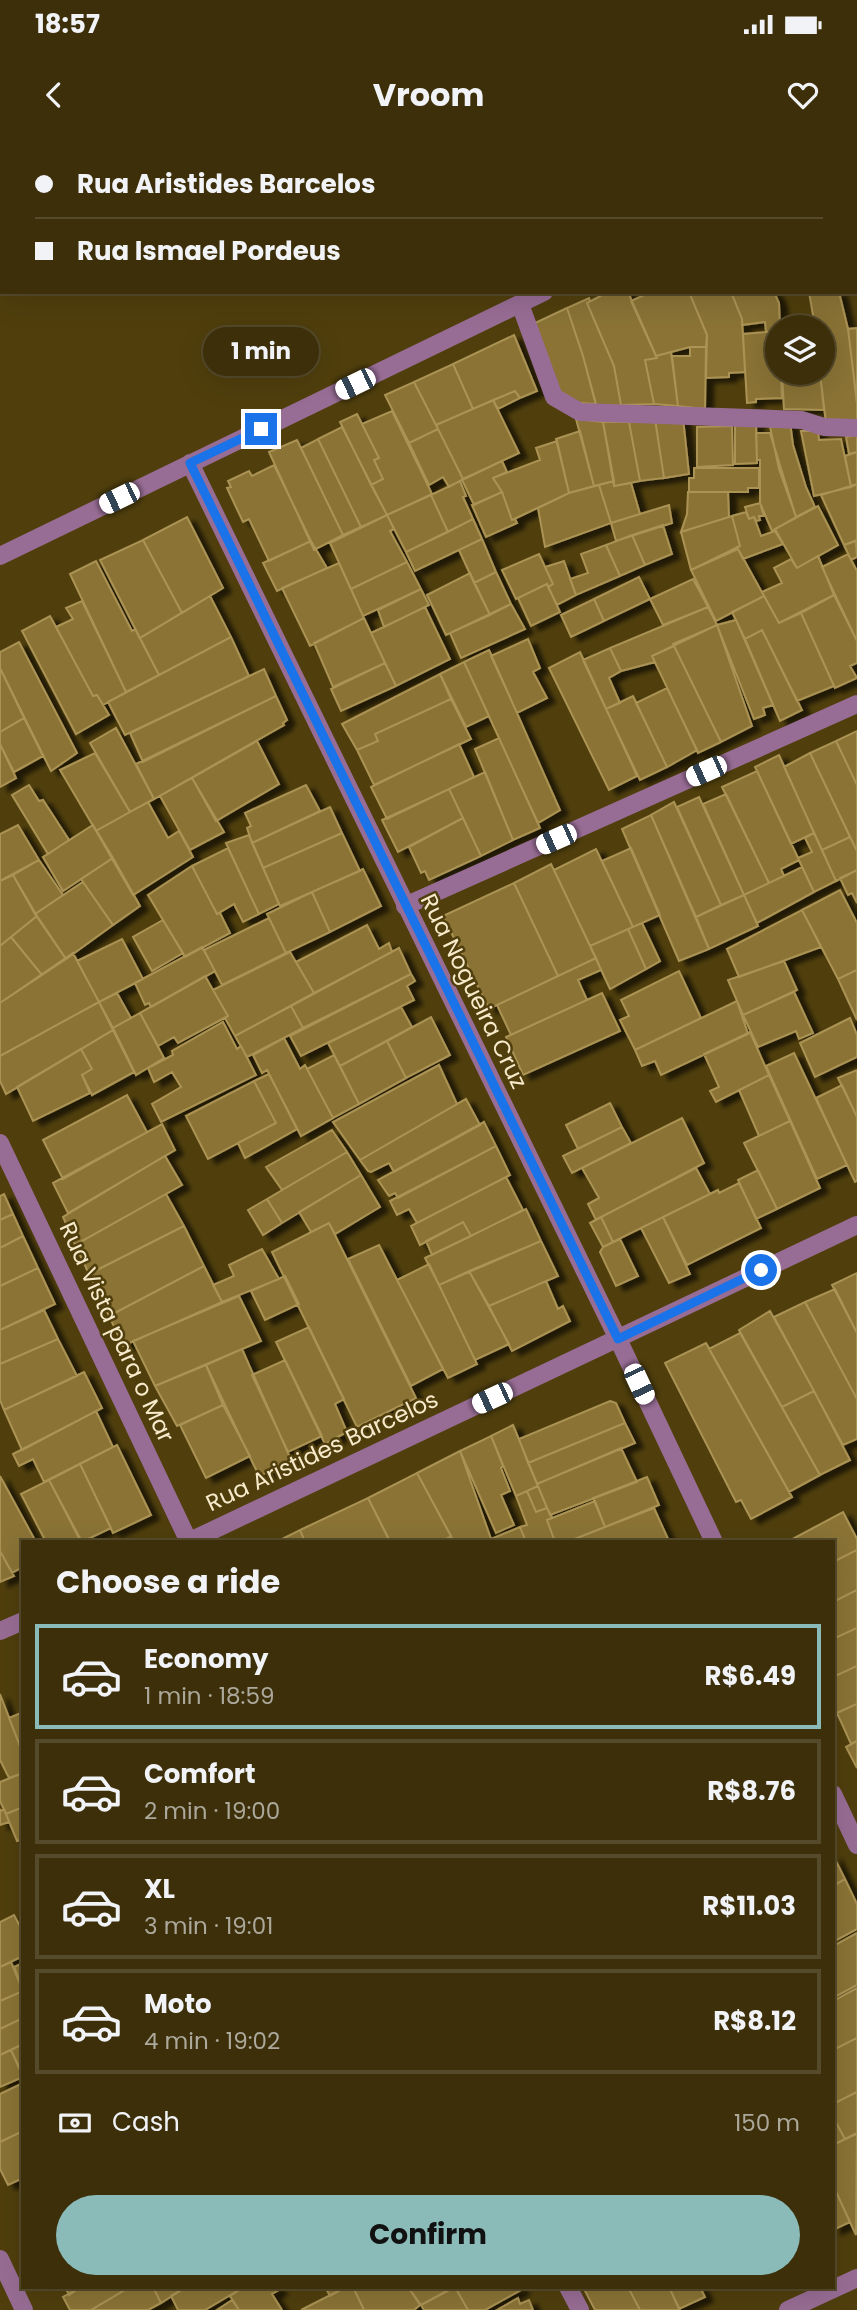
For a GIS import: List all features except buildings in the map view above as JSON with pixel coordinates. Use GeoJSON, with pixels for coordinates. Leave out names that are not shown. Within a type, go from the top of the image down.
{"type":"FeatureCollection","features":[{"type":"Feature","properties":{"kind":"street"},"geometry":{"type":"LineString","coordinates":[[0,556],[540,294]]}},
{"type":"Feature","properties":{"kind":"street"},"geometry":{"type":"LineString","coordinates":[[520,304],[554,397],[580,412],[802,420],[824,427],[857,428]]}},
{"type":"Feature","properties":{"kind":"street","name":"Rua Nogueira Cruz"},"geometry":{"type":"LineString","coordinates":[[190,463],[618,1339],[713,1540]]}},
{"type":"Feature","properties":{"kind":"street"},"geometry":{"type":"LineString","coordinates":[[405,906],[857,704]]}},
{"type":"Feature","properties":{"kind":"street","name":"Rua Vista para o Mar"},"geometry":{"type":"LineString","coordinates":[[0,1143],[188,1540]]}},
{"type":"Feature","properties":{"kind":"street","name":"Rua Aristides Barcelos"},"geometry":{"type":"LineString","coordinates":[[193,1540],[857,1225]]}},
{"type":"Feature","properties":{"kind":"street"},"geometry":{"type":"LineString","coordinates":[[0,1632],[21,1621]]}},
{"type":"Feature","properties":{"kind":"street"},"geometry":{"type":"LineString","coordinates":[[835,1798],[857,1845]]}},
{"type":"Feature","properties":{"kind":"street"},"geometry":{"type":"LineString","coordinates":[[0,2259],[24,2310]]}},
{"type":"Feature","properties":{"kind":"street"},"geometry":{"type":"LineString","coordinates":[[835,2288],[857,2278]]}},
{"type":"Feature","properties":{"kind":"street"},"geometry":{"type":"LineString","coordinates":[[569,2289],[580,2310]]}},
{"type":"Feature","properties":{"kind":"street"},"geometry":{"type":"LineString","coordinates":[[788,2310],[833,2289]]}},
{"type":"Feature","properties":{"kind":"route"},"geometry":{"type":"LineString","coordinates":[[261,429],[190,463],[618,1339],[761,1270]]}}]}
